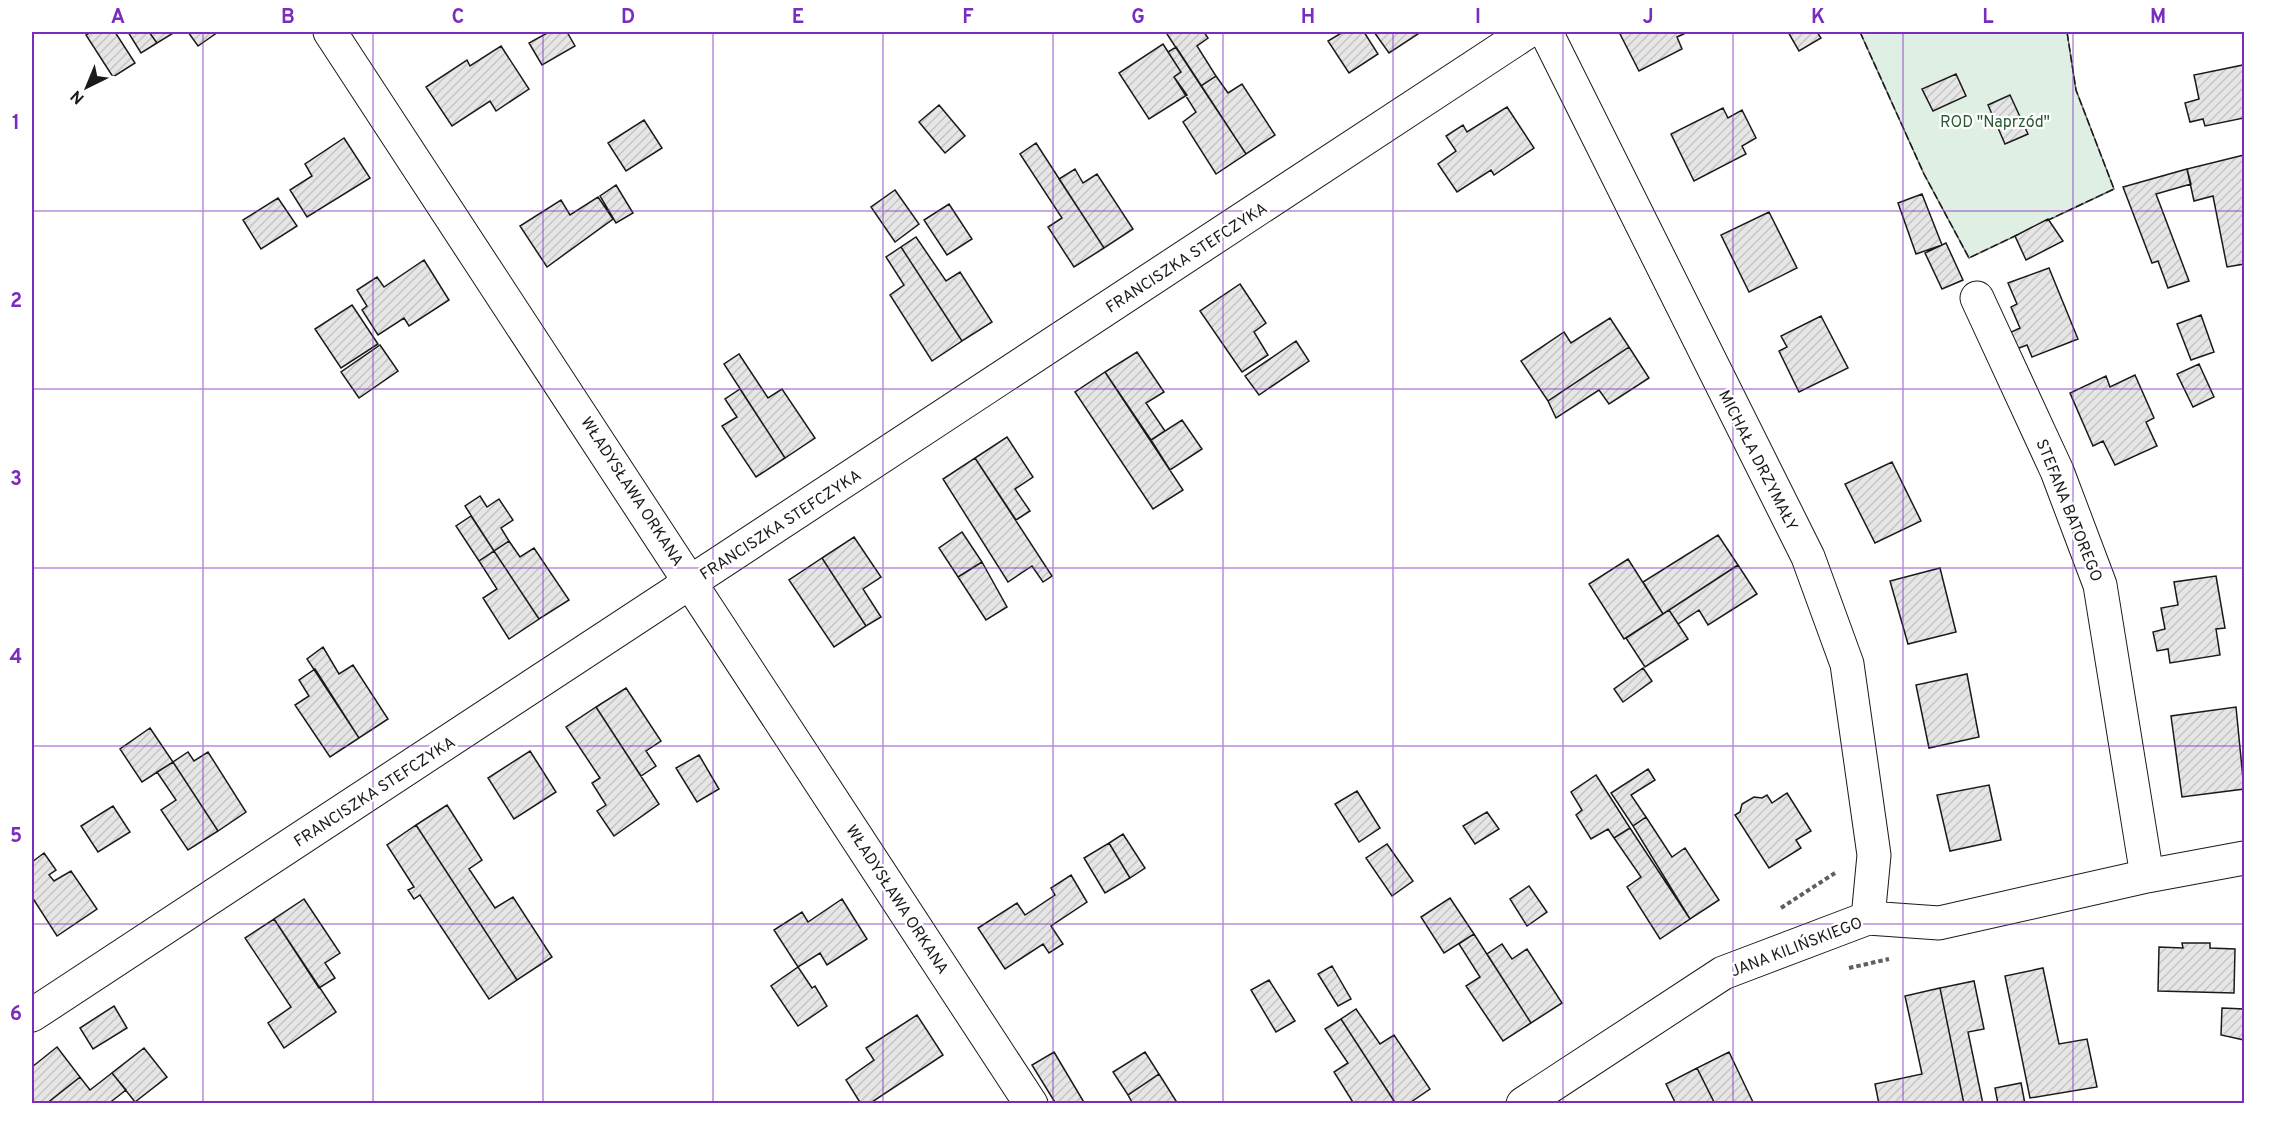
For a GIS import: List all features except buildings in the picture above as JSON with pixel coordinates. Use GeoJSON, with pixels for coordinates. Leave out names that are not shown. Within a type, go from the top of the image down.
{"type":"FeatureCollection","features":[{"type":"Feature","properties":{"kind":"street","name":"WŁADYSŁAWA ORKANA"},"geometry":{"type":"LineString","coordinates":[[330,32],[693,582],[1031,1104]]}},
{"type":"Feature","properties":{"kind":"street","name":"FRANCISZKA STEFCZYKA"},"geometry":{"type":"LineString","coordinates":[[32,1015],[1527,32]]}},
{"type":"Feature","properties":{"kind":"street","name":"MICHAŁA DRZYMAŁY"},"geometry":{"type":"LineString","coordinates":[[1546,32],[1808,557],[1847,664],[1874,855],[1868,918]]}},
{"type":"Feature","properties":{"kind":"street","name":"STEFANA BATOREGO"},"geometry":{"type":"LineString","coordinates":[[1977,298],[2057,471],[2100,585],[2147,876]]}},
{"type":"Feature","properties":{"kind":"street","name":"JANA KILIŃSKIEGO"},"geometry":{"type":"LineString","coordinates":[[1523,1104],[1723,974],[1868,918],[1939,923],[2147,876],[2244,858]]}},
{"type":"Feature","properties":{"kind":"path"},"geometry":{"type":"LineString","coordinates":[[1842,970],[1900,956]]}},
{"type":"Feature","properties":{"kind":"green space","name":"ROD \"Naprzód\""},"geometry":{"type":"Polygon","coordinates":[[[1860,32],[2067,32],[2076,90],[2114,189],[1969,258],[1924,174],[1860,32]]]}},
{"type":"Feature","properties":{"kind":"fence"},"geometry":{"type":"LineString","coordinates":[[1860,32],[1924,174],[1969,258],[2019,234]]}},
{"type":"Feature","properties":{"kind":"fence"},"geometry":{"type":"LineString","coordinates":[[2046,221],[2114,189],[2076,90],[2067,32]]}}]}
